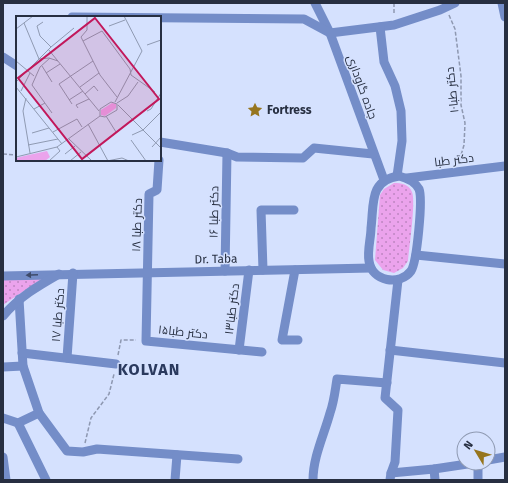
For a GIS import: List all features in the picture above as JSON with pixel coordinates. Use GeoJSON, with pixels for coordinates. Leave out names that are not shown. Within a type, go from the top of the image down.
{"type":"FeatureCollection","features":[{"type":"Feature","properties":{"kind":"street","name":"جاده گاوداری"},"geometry":{"type":"LineString","coordinates":[[315,3],[330,33],[373,154],[384,180]]}},
{"type":"Feature","properties":{"kind":"street"},"geometry":{"type":"LineString","coordinates":[[161,18],[304,19],[330,33],[394,24],[454,3]]}},
{"type":"Feature","properties":{"kind":"street"},"geometry":{"type":"LineString","coordinates":[[502,3],[504,14]]}},
{"type":"Feature","properties":{"kind":"street"},"geometry":{"type":"LineString","coordinates":[[380,27],[384,62],[395,86],[401,111],[402,141],[397,176],[384,180],[375,193],[368,261],[371,268],[382,278],[398,280],[411,272],[415,265],[421,196],[418,189],[407,178]]}},
{"type":"Feature","properties":{"kind":"street"},"geometry":{"type":"LineString","coordinates":[[3,57],[16,65]]}},
{"type":"Feature","properties":{"kind":"street"},"geometry":{"type":"LineString","coordinates":[[161,142],[227,153],[237,157],[303,158],[314,148],[373,154]]}},
{"type":"Feature","properties":{"kind":"street","name":"دکتر طبا ۱۶"},"geometry":{"type":"LineString","coordinates":[[225,271],[227,153]]}},
{"type":"Feature","properties":{"kind":"street","name":"دکتر طبا ۱۸"},"geometry":{"type":"LineString","coordinates":[[148,272],[149,194],[157,190],[159,161]]}},
{"type":"Feature","properties":{"kind":"street","name":"دکتر طبا"},"geometry":{"type":"LineString","coordinates":[[397,176],[407,178],[505,166]]}},
{"type":"Feature","properties":{"kind":"street"},"geometry":{"type":"LineString","coordinates":[[263,270],[261,210],[294,210]]}},
{"type":"Feature","properties":{"kind":"street"},"geometry":{"type":"LineString","coordinates":[[416,255],[505,264]]}},
{"type":"Feature","properties":{"kind":"street","name":"Dr. Taba"},"geometry":{"type":"LineString","coordinates":[[3,276],[61,273],[371,268]]}},
{"type":"Feature","properties":{"kind":"street","name":"دکتر طبا۱۳"},"geometry":{"type":"LineString","coordinates":[[239,350],[249,270]]}},
{"type":"Feature","properties":{"kind":"street"},"geometry":{"type":"LineString","coordinates":[[295,270],[282,340],[298,340]]}},
{"type":"Feature","properties":{"kind":"street","name":"دکتر طبا۱۵"},"geometry":{"type":"LineString","coordinates":[[148,272],[146,341],[262,352]]}},
{"type":"Feature","properties":{"kind":"street"},"geometry":{"type":"LineString","coordinates":[[3,316],[19,299],[32,289],[61,273]]}},
{"type":"Feature","properties":{"kind":"street","name":"دکتر طبا ۱۷"},"geometry":{"type":"LineString","coordinates":[[67,358],[73,273]]}},
{"type":"Feature","properties":{"kind":"street"},"geometry":{"type":"LineString","coordinates":[[390,476],[396,462],[398,410],[385,398],[398,280]]}},
{"type":"Feature","properties":{"kind":"street"},"geometry":{"type":"LineString","coordinates":[[19,299],[23,366],[39,413],[67,452],[83,452],[97,449],[238,459]]}},
{"type":"Feature","properties":{"kind":"street"},"geometry":{"type":"LineString","coordinates":[[390,350],[505,363]]}},
{"type":"Feature","properties":{"kind":"street"},"geometry":{"type":"LineString","coordinates":[[22,353],[116,364]]}},
{"type":"Feature","properties":{"kind":"street"},"geometry":{"type":"LineString","coordinates":[[3,367],[23,366]]}},
{"type":"Feature","properties":{"kind":"street"},"geometry":{"type":"LineString","coordinates":[[313,480],[313,471],[320,440],[330,413],[337,379],[387,383]]}},
{"type":"Feature","properties":{"kind":"street"},"geometry":{"type":"LineString","coordinates":[[3,418],[18,422],[39,413]]}},
{"type":"Feature","properties":{"kind":"street"},"geometry":{"type":"LineString","coordinates":[[18,422],[46,480]]}},
{"type":"Feature","properties":{"kind":"street"},"geometry":{"type":"LineString","coordinates":[[175,480],[177,455]]}},
{"type":"Feature","properties":{"kind":"street"},"geometry":{"type":"LineString","coordinates":[[3,457],[6,480]]}},
{"type":"Feature","properties":{"kind":"street"},"geometry":{"type":"LineString","coordinates":[[390,476],[456,466]]}},
{"type":"Feature","properties":{"kind":"street"},"geometry":{"type":"LineString","coordinates":[[434,469],[435,480]]}},
{"type":"Feature","properties":{"kind":"path"},"geometry":{"type":"LineString","coordinates":[[394,3],[394,24]]}},
{"type":"Feature","properties":{"kind":"path","name":"دکتر طبا۱۰"},"geometry":{"type":"LineString","coordinates":[[445,7],[455,29],[461,76],[461,106],[465,123],[464,145],[457,172]]}},
{"type":"Feature","properties":{"kind":"path"},"geometry":{"type":"LineString","coordinates":[[3,154],[16,155]]}},
{"type":"Feature","properties":{"kind":"path"},"geometry":{"type":"LineString","coordinates":[[83,452],[91,418],[109,394],[121,340],[146,341]]}},
{"type":"Feature","properties":{"kind":"shaded area"},"geometry":{"type":"Polygon","coordinates":[[[394,183],[402,184],[411,189],[413,205],[408,261],[403,268],[394,273],[383,270],[375,260],[380,195],[384,189],[394,183]]]}},
{"type":"Feature","properties":{"kind":"shaded area"},"geometry":{"type":"Polygon","coordinates":[[[43,278],[3,305],[3,280],[43,278]]]}},
{"type":"Feature","properties":{"kind":"place","name":"Fortress"},"geometry":{"type":"Point","coordinates":[255,110]}},
{"type":"Feature","properties":{"kind":"district","name":"KOLVAN"},"geometry":{"type":"Point","coordinates":[149,369]}}]}
